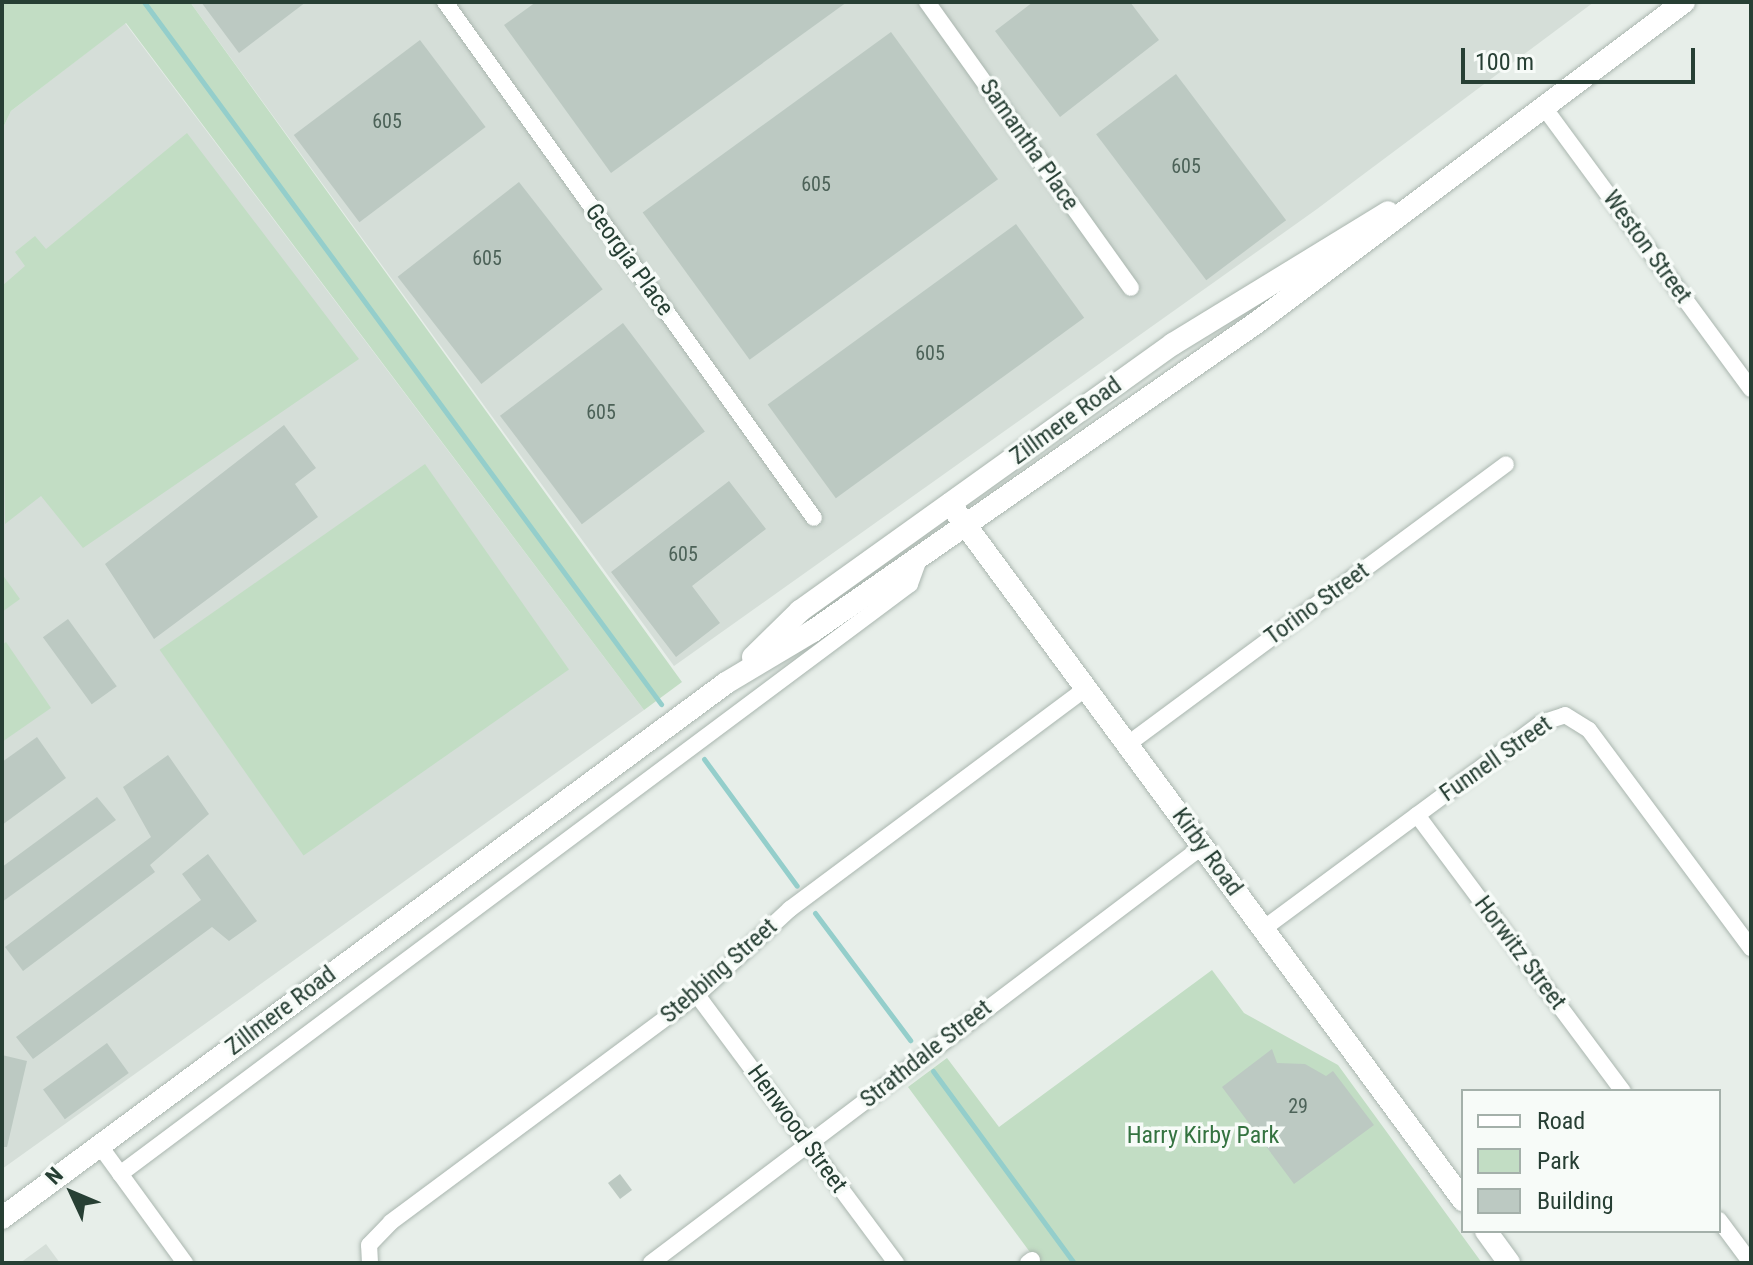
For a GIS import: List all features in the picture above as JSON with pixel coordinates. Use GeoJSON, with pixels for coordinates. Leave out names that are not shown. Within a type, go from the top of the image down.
{"type":"FeatureCollection","features":[{"type":"Feature","properties":{"kind":"main road","name":"Zillmere Road"},"geometry":{"type":"LineString","coordinates":[[2,1218],[726,683],[967,526],[1348,257],[1428,191],[1684,2]]}},
{"type":"Feature","properties":{"kind":"main road","name":"Zillmere Road"},"geometry":{"type":"LineString","coordinates":[[726,683],[800,611],[1239,298],[1428,191]]}},
{"type":"Feature","properties":{"kind":"main road"},"geometry":{"type":"LineString","coordinates":[[985,550],[1008,497]]}},
{"type":"Feature","properties":{"kind":"main road","name":"Kirby Road"},"geometry":{"type":"LineString","coordinates":[[950,504],[1461,1197]]}},
{"type":"Feature","properties":{"kind":"main road"},"geometry":{"type":"LineString","coordinates":[[1487,1233],[1509,1263]]}},
{"type":"Feature","properties":{"kind":"street","name":"Georgia Place"},"geometry":{"type":"LineString","coordinates":[[445,2],[814,518]]}},
{"type":"Feature","properties":{"kind":"street","name":"Samantha Place"},"geometry":{"type":"LineString","coordinates":[[927,2],[1131,288]]}},
{"type":"Feature","properties":{"kind":"street","name":"Weston Street"},"geometry":{"type":"LineString","coordinates":[[1543,106],[1751,389]]}},
{"type":"Feature","properties":{"kind":"street","name":"Torino Street"},"geometry":{"type":"LineString","coordinates":[[1128,744],[1506,464]]}},
{"type":"Feature","properties":{"kind":"street","name":"Zillmere Road"},"geometry":{"type":"LineString","coordinates":[[120,1174],[910,584],[920,557]]}},
{"type":"Feature","properties":{"kind":"street","name":"Stebbing Street"},"geometry":{"type":"LineString","coordinates":[[370,1263],[369,1245],[378,1232],[697,995],[801,900],[1086,688]]}},
{"type":"Feature","properties":{"kind":"street","name":"Funnell Street"},"geometry":{"type":"LineString","coordinates":[[1263,929],[1541,723],[1573,717],[1751,948]]}},
{"type":"Feature","properties":{"kind":"street"},"geometry":{"type":"LineString","coordinates":[[560,804],[579,829]]}},
{"type":"Feature","properties":{"kind":"street","name":"Horwitz Street"},"geometry":{"type":"LineString","coordinates":[[1417,815],[1622,1089]]}},
{"type":"Feature","properties":{"kind":"street","name":"Strathdale Street"},"geometry":{"type":"LineString","coordinates":[[651,1263],[1203,846]]}},
{"type":"Feature","properties":{"kind":"street","name":"Henwood Street"},"geometry":{"type":"LineString","coordinates":[[697,995],[896,1263]]}},
{"type":"Feature","properties":{"kind":"street"},"geometry":{"type":"LineString","coordinates":[[100,1146],[185,1263]]}},
{"type":"Feature","properties":{"kind":"street"},"geometry":{"type":"LineString","coordinates":[[1721,1223],[1751,1263]]}},
{"type":"Feature","properties":{"kind":"shaded area"},"geometry":{"type":"Polygon","coordinates":[[[190,2],[1594,2],[1317,209],[674,666],[190,2]]]}},
{"type":"Feature","properties":{"kind":"shaded area"},"geometry":{"type":"Polygon","coordinates":[[[125,23],[644,710],[2,1169],[2,130],[11,111],[125,23]]]}},
{"type":"Feature","properties":{"kind":"shaded area"},"geometry":{"type":"Polygon","coordinates":[[[46,1244],[60,1263],[20,1263],[46,1244]]]}},
{"type":"Feature","properties":{"kind":"green space"},"geometry":{"type":"Polygon","coordinates":[[[2,2],[190,2],[682,682],[644,710],[126,23],[11,111],[2,130],[2,2]]]}},
{"type":"Feature","properties":{"kind":"green space"},"geometry":{"type":"Polygon","coordinates":[[[187,133],[359,359],[83,548],[41,496],[5,524],[2,286],[25,266],[15,252],[35,236],[46,249],[187,133]]]}},
{"type":"Feature","properties":{"kind":"green space"},"geometry":{"type":"Polygon","coordinates":[[[425,464],[569,670],[304,855],[160,650],[425,464]]]}},
{"type":"Feature","properties":{"kind":"green space"},"geometry":{"type":"Polygon","coordinates":[[[2,574],[20,599],[2,612],[2,574]]]}},
{"type":"Feature","properties":{"kind":"green space"},"geometry":{"type":"Polygon","coordinates":[[[6,642],[51,708],[2,742],[2,645],[6,642]]]}},
{"type":"Feature","properties":{"kind":"green space","name":"Harry Kirby Park"},"geometry":{"type":"Polygon","coordinates":[[[1212,970],[1244,1013],[1338,1065],[1482,1263],[1038,1263],[908,1087],[947,1058],[999,1127],[1212,970]]]}},
{"type":"Feature","properties":{"kind":"building"},"geometry":{"type":"Polygon","coordinates":[[[201,2],[306,2],[239,53],[201,2]]]}},
{"type":"Feature","properties":{"kind":"building"},"geometry":{"type":"Polygon","coordinates":[[[536,2],[847,2],[611,173],[504,25],[536,2]]]}},
{"type":"Feature","properties":{"kind":"building"},"geometry":{"type":"Polygon","coordinates":[[[1033,2],[1130,2],[1159,40],[1060,117],[995,31],[1033,2]]]}},
{"type":"Feature","properties":{"kind":"building"},"geometry":{"type":"Polygon","coordinates":[[[891,32],[998,179],[750,360],[643,212],[891,32]]]}},
{"type":"Feature","properties":{"kind":"building"},"geometry":{"type":"Polygon","coordinates":[[[420,40],[486,127],[359,222],[294,135],[420,40]]]}},
{"type":"Feature","properties":{"kind":"building"},"geometry":{"type":"Polygon","coordinates":[[[1176,74],[1286,220],[1206,280],[1096,134],[1176,74]]]}},
{"type":"Feature","properties":{"kind":"building"},"geometry":{"type":"Polygon","coordinates":[[[519,182],[603,289],[481,384],[398,277],[519,182]]]}},
{"type":"Feature","properties":{"kind":"building"},"geometry":{"type":"Polygon","coordinates":[[[1016,224],[1084,318],[836,498],[768,404],[1016,224]]]}},
{"type":"Feature","properties":{"kind":"building"},"geometry":{"type":"Polygon","coordinates":[[[623,323],[705,432],[582,524],[500,416],[623,323]]]}},
{"type":"Feature","properties":{"kind":"building"},"geometry":{"type":"Polygon","coordinates":[[[284,425],[316,468],[295,484],[318,517],[154,639],[105,564],[284,425]]]}},
{"type":"Feature","properties":{"kind":"building"},"geometry":{"type":"Polygon","coordinates":[[[729,481],[766,529],[692,586],[720,623],[676,657],[611,572],[729,481]]]}},
{"type":"Feature","properties":{"kind":"building"},"geometry":{"type":"Polygon","coordinates":[[[68,619],[117,686],[92,704],[43,637],[68,619]]]}},
{"type":"Feature","properties":{"kind":"building"},"geometry":{"type":"Polygon","coordinates":[[[37,737],[66,778],[2,825],[2,762],[37,737]]]}},
{"type":"Feature","properties":{"kind":"building"},"geometry":{"type":"Polygon","coordinates":[[[168,755],[209,814],[150,865],[155,872],[23,971],[5,947],[151,837],[123,787],[168,755]]]}},
{"type":"Feature","properties":{"kind":"building"},"geometry":{"type":"Polygon","coordinates":[[[97,797],[116,820],[2,902],[2,867],[97,797]]]}},
{"type":"Feature","properties":{"kind":"building"},"geometry":{"type":"Polygon","coordinates":[[[208,854],[257,921],[229,941],[212,927],[33,1059],[16,1037],[201,900],[182,874],[208,854]]]}},
{"type":"Feature","properties":{"kind":"building"},"geometry":{"type":"Polygon","coordinates":[[[107,1043],[129,1073],[65,1119],[43,1089],[107,1043]]]}},
{"type":"Feature","properties":{"kind":"building"},"geometry":{"type":"Polygon","coordinates":[[[1272,1049],[1277,1063],[1305,1064],[1326,1076],[1333,1071],[1374,1125],[1294,1184],[1222,1087],[1272,1049]]]}},
{"type":"Feature","properties":{"kind":"building"},"geometry":{"type":"Polygon","coordinates":[[[2,1055],[27,1061],[7,1147],[2,1147],[2,1055]]]}},
{"type":"Feature","properties":{"kind":"building"},"geometry":{"type":"Polygon","coordinates":[[[620,1174],[632,1190],[620,1199],[608,1183],[620,1174]]]}},
{"type":"Feature","properties":{"kind":"waterway"},"geometry":{"type":"LineString","coordinates":[[144,2],[661,704]]}},
{"type":"Feature","properties":{"kind":"waterway"},"geometry":{"type":"LineString","coordinates":[[704,759],[797,886]]}},
{"type":"Feature","properties":{"kind":"waterway"},"geometry":{"type":"LineString","coordinates":[[815,913],[910,1040]]}},
{"type":"Feature","properties":{"kind":"waterway"},"geometry":{"type":"LineString","coordinates":[[933,1071],[1074,1263]]}}]}
